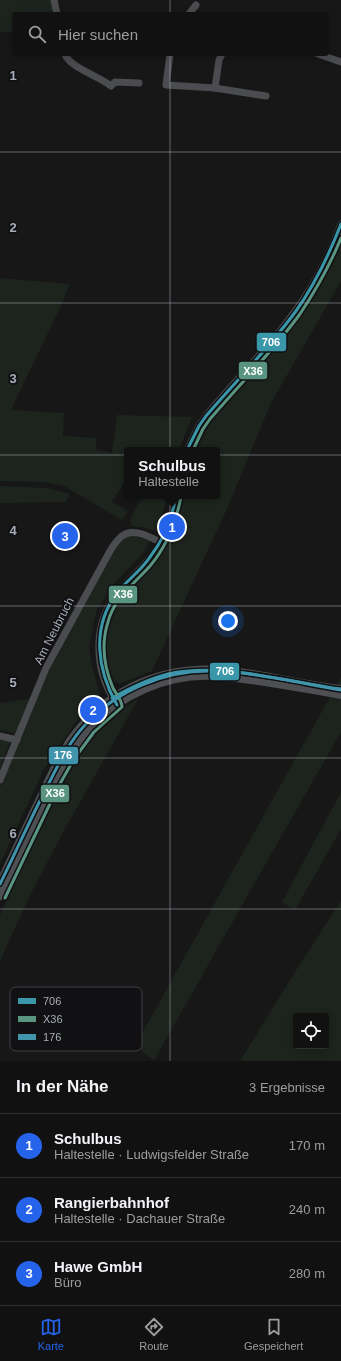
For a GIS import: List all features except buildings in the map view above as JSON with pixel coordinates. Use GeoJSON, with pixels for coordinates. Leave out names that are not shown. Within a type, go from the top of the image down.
{"type":"FeatureCollection","features":[{"type":"Feature","properties":{"kind":"main road"},"geometry":{"type":"LineString","coordinates":[[0,883],[50,778],[70,740],[92,715],[115,701],[134,685],[146,680],[184,671],[222,670],[341,689]]}},
{"type":"Feature","properties":{"kind":"main road"},"geometry":{"type":"LineString","coordinates":[[0,896],[65,763],[89,728],[106,713],[115,701],[161,683],[184,677],[212,676],[341,695]]}},
{"type":"Feature","properties":{"kind":"street"},"geometry":{"type":"LineString","coordinates":[[54,0],[57,12]]}},
{"type":"Feature","properties":{"kind":"street"},"geometry":{"type":"LineString","coordinates":[[190,12],[196,4]]}},
{"type":"Feature","properties":{"kind":"street"},"geometry":{"type":"LineString","coordinates":[[66,56],[77,67],[92,74],[111,86],[115,82],[139,83]]}},
{"type":"Feature","properties":{"kind":"street"},"geometry":{"type":"LineString","coordinates":[[170,56],[166,84],[215,88],[266,96]]}},
{"type":"Feature","properties":{"kind":"street"},"geometry":{"type":"LineString","coordinates":[[215,88],[219,60],[221,56]]}},
{"type":"Feature","properties":{"kind":"street"},"geometry":{"type":"LineString","coordinates":[[324,56],[341,62]]}},
{"type":"Feature","properties":{"kind":"street"},"geometry":{"type":"LineString","coordinates":[[188,447],[206,416],[295,311],[326,260],[341,224]]}},
{"type":"Feature","properties":{"kind":"street"},"geometry":{"type":"LineString","coordinates":[[115,701],[102,674],[99,657],[100,633],[103,619],[111,602],[145,564],[160,542],[171,517],[175,499]]}},
{"type":"Feature","properties":{"kind":"street","name":"Am Neubruch"},"geometry":{"type":"LineString","coordinates":[[0,780],[46,668],[87,590],[117,540],[123,535],[133,532],[142,534],[160,542]]}},
{"type":"Feature","properties":{"kind":"street"},"geometry":{"type":"LineString","coordinates":[[0,736],[17,740]]}},
{"type":"Feature","properties":{"kind":"shaded area"},"geometry":{"type":"Polygon","coordinates":[[[0,0],[52,0],[54,12],[12,12],[12,32],[0,32],[0,0]]]}},
{"type":"Feature","properties":{"kind":"shaded area"},"geometry":{"type":"Polygon","coordinates":[[[341,240],[341,281],[271,403],[226,511],[152,671],[119,684],[116,681],[111,684],[105,662],[103,639],[104,628],[111,607],[123,591],[158,557],[164,549],[181,499],[220,499],[220,447],[197,447],[215,415],[255,368],[297,313],[337,252],[341,240]]]}},
{"type":"Feature","properties":{"kind":"shaded area"},"geometry":{"type":"Polygon","coordinates":[[[0,278],[70,284],[11,410],[64,413],[63,436],[96,438],[96,450],[112,453],[117,415],[192,417],[180,447],[124,447],[124,483],[112,502],[128,511],[122,520],[64,486],[44,482],[0,481],[0,278]]]}},
{"type":"Feature","properties":{"kind":"shaded area"},"geometry":{"type":"Polygon","coordinates":[[[0,486],[46,488],[70,494],[66,502],[0,503],[0,486]]]}},
{"type":"Feature","properties":{"kind":"shaded area"},"geometry":{"type":"Polygon","coordinates":[[[141,499],[167,499],[157,531],[131,526],[131,517],[141,499]]]}},
{"type":"Feature","properties":{"kind":"shaded area"},"geometry":{"type":"Polygon","coordinates":[[[132,535],[150,541],[144,552],[112,586],[96,612],[89,648],[92,666],[101,699],[76,722],[43,771],[0,864],[0,787],[18,742],[13,733],[0,730],[0,703],[35,698],[112,552],[124,538],[132,535]]]}},
{"type":"Feature","properties":{"kind":"shaded area"},"geometry":{"type":"Polygon","coordinates":[[[341,677],[341,732],[154,1060],[142,1051],[142,1033],[341,677]]]}},
{"type":"Feature","properties":{"kind":"shaded area"},"geometry":{"type":"Polygon","coordinates":[[[138,699],[66,827],[30,895],[0,961],[0,915],[59,788],[79,752],[102,725],[120,710],[138,699]]]}},
{"type":"Feature","properties":{"kind":"shaded area"},"geometry":{"type":"Polygon","coordinates":[[[0,737],[11,740],[0,769],[0,737]]]}},
{"type":"Feature","properties":{"kind":"shaded area"},"geometry":{"type":"Polygon","coordinates":[[[341,792],[341,829],[295,910],[282,902],[341,792]]]}},
{"type":"Feature","properties":{"kind":"shaded area"},"geometry":{"type":"Polygon","coordinates":[[[341,901],[341,1061],[240,1061],[293,975],[341,901]]]}},
{"type":"Feature","properties":{"kind":"transit line","name":"706"},"geometry":{"type":"LineString","coordinates":[[188,447],[206,416],[264,351],[296,311],[321,269],[341,224]]}},
{"type":"Feature","properties":{"kind":"transit line","name":"X36"},"geometry":{"type":"LineString","coordinates":[[194,447],[203,429],[210,419],[268,354],[300,314],[312,296],[341,238]]}},
{"type":"Feature","properties":{"kind":"transit line","name":"706"},"geometry":{"type":"LineString","coordinates":[[117,705],[110,692],[101,663],[100,634],[103,620],[117,593],[142,567],[155,550],[170,521],[175,499]]}},
{"type":"Feature","properties":{"kind":"transit line","name":"X36"},"geometry":{"type":"LineString","coordinates":[[5,898],[57,789],[74,759],[94,732],[122,707],[120,699],[113,688],[107,672],[104,655],[108,622],[111,613],[120,598],[150,566],[166,542],[173,525],[180,499]]}},
{"type":"Feature","properties":{"kind":"transit line","name":"706"},"geometry":{"type":"LineString","coordinates":[[112,698],[153,678],[188,671],[210,670],[254,674],[341,689]]}},
{"type":"Feature","properties":{"kind":"transit line","name":"176"},"geometry":{"type":"LineString","coordinates":[[0,884],[43,794],[70,744],[85,725],[98,713],[127,692],[160,678],[177,674],[212,671],[245,673],[341,690]]}},
{"type":"Feature","properties":{"kind":"place","name":"Schulbus"},"geometry":{"type":"Point","coordinates":[172,527]}},
{"type":"Feature","properties":{"kind":"place","name":"Hawe GmbH"},"geometry":{"type":"Point","coordinates":[65,536]}},
{"type":"Feature","properties":{"kind":"place","name":"Rangierbahnhof"},"geometry":{"type":"Point","coordinates":[93,710]}}]}
